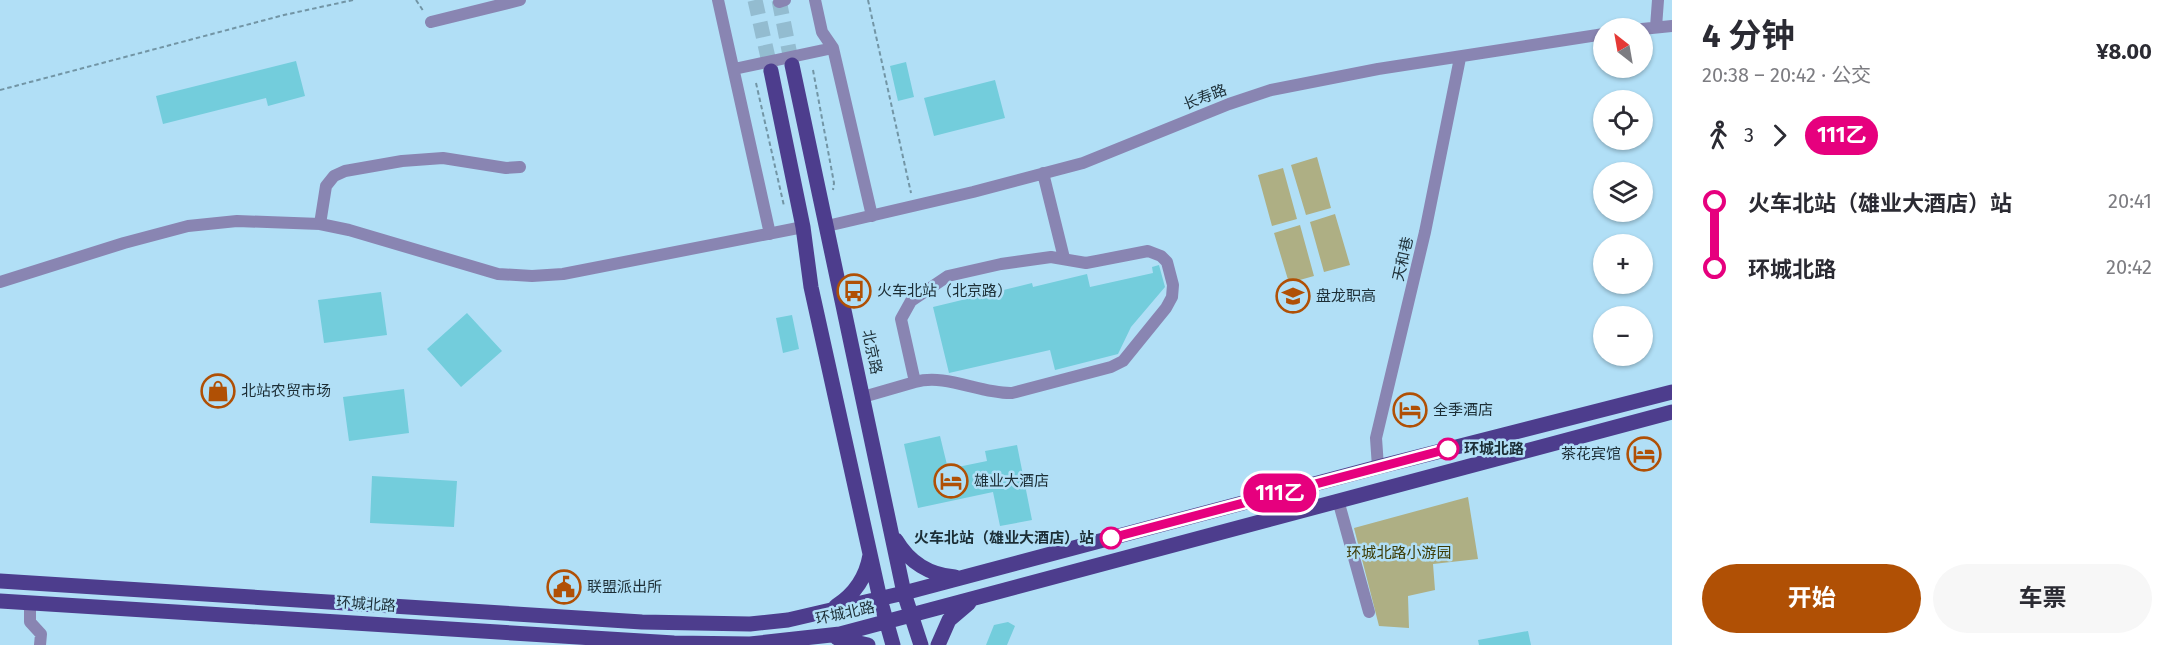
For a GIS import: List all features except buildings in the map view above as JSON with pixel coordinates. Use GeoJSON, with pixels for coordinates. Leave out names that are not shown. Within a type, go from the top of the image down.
{"type":"FeatureCollection","features":[{"type":"Feature","properties":{"kind":"main road","name":"北京路"},"geometry":{"type":"LineString","coordinates":[[792,65],[909,616],[921,645]]}},
{"type":"Feature","properties":{"kind":"main road"},"geometry":{"type":"LineString","coordinates":[[771,71],[802,227],[811,287],[880,599],[893,645]]}},
{"type":"Feature","properties":{"kind":"main road","name":"环城北路"},"geometry":{"type":"LineString","coordinates":[[0,581],[642,622],[750,624],[827,611],[904,593],[1378,467],[1672,392]]}},
{"type":"Feature","properties":{"kind":"main road","name":"环城北路"},"geometry":{"type":"LineString","coordinates":[[0,601],[674,643],[750,644],[816,638],[980,598],[1672,412]]}},
{"type":"Feature","properties":{"kind":"main road"},"geometry":{"type":"LineString","coordinates":[[892,533],[904,552],[919,565],[946,576],[967,576]]}},
{"type":"Feature","properties":{"kind":"main road"},"geometry":{"type":"LineString","coordinates":[[827,611],[844,601],[858,587],[867,568],[870,546]]}},
{"type":"Feature","properties":{"kind":"main road"},"geometry":{"type":"LineString","coordinates":[[938,645],[949,620],[963,607],[980,598]]}},
{"type":"Feature","properties":{"kind":"main road"},"geometry":{"type":"LineString","coordinates":[[816,638],[845,639],[868,645]]}},
{"type":"Feature","properties":{"kind":"street"},"geometry":{"type":"LineString","coordinates":[[431,22],[520,0]]}},
{"type":"Feature","properties":{"kind":"street"},"geometry":{"type":"LineString","coordinates":[[718,0],[770,234]]}},
{"type":"Feature","properties":{"kind":"street"},"geometry":{"type":"LineString","coordinates":[[815,0],[822,32],[833,48],[872,216]]}},
{"type":"Feature","properties":{"kind":"street"},"geometry":{"type":"LineString","coordinates":[[1656,27],[1658,0]]}},
{"type":"Feature","properties":{"kind":"street"},"geometry":{"type":"LineString","coordinates":[[1653,27],[1672,26]]}},
{"type":"Feature","properties":{"kind":"street","name":"长寿路"},"geometry":{"type":"LineString","coordinates":[[826,226],[1083,163],[1229,104],[1271,90],[1378,69],[1593,36]]}},
{"type":"Feature","properties":{"kind":"street"},"geometry":{"type":"LineString","coordinates":[[734,69],[833,48]]}},
{"type":"Feature","properties":{"kind":"street","name":"天和巷"},"geometry":{"type":"LineString","coordinates":[[1378,467],[1376,438],[1425,232],[1460,58]]}},
{"type":"Feature","properties":{"kind":"street"},"geometry":{"type":"LineString","coordinates":[[320,224],[326,186],[334,176],[345,171],[443,158],[506,168],[520,167]]}},
{"type":"Feature","properties":{"kind":"street"},"geometry":{"type":"LineString","coordinates":[[1044,173],[1064,258]]}},
{"type":"Feature","properties":{"kind":"street"},"geometry":{"type":"LineString","coordinates":[[0,282],[113,246],[188,226],[237,221],[320,224],[349,230],[498,274],[532,276],[563,274],[802,227]]}},
{"type":"Feature","properties":{"kind":"street"},"geometry":{"type":"LineString","coordinates":[[863,397],[915,382],[940,380],[996,394],[1011,393],[1111,367],[1123,361],[1172,297],[1173,285],[1167,261],[1148,251],[1086,263],[1051,257],[1001,264],[948,276],[911,301],[901,319],[915,382]]}},
{"type":"Feature","properties":{"kind":"street"},"geometry":{"type":"LineString","coordinates":[[1338,500],[1369,612]]}},
{"type":"Feature","properties":{"kind":"street"},"geometry":{"type":"LineString","coordinates":[[30,603],[30,622],[41,634],[40,645]]}},
{"type":"Feature","properties":{"kind":"path"},"geometry":{"type":"LineString","coordinates":[[0,90],[284,15],[353,0]]}},
{"type":"Feature","properties":{"kind":"path"},"geometry":{"type":"LineString","coordinates":[[416,0],[431,22]]}},
{"type":"Feature","properties":{"kind":"path"},"geometry":{"type":"LineString","coordinates":[[868,0],[914,206]]}},
{"type":"Feature","properties":{"kind":"path"},"geometry":{"type":"LineString","coordinates":[[813,70],[834,183],[832,194]]}},
{"type":"Feature","properties":{"kind":"green space"},"geometry":{"type":"Polygon","coordinates":[[[1317,157],[1331,208],[1306,215],[1291,165],[1317,157]]]}},
{"type":"Feature","properties":{"kind":"green space"},"geometry":{"type":"Polygon","coordinates":[[[1283,168],[1297,219],[1272,226],[1258,175],[1283,168]]]}},
{"type":"Feature","properties":{"kind":"green space"},"geometry":{"type":"Polygon","coordinates":[[[1335,214],[1350,265],[1324,272],[1310,222],[1335,214]]]}},
{"type":"Feature","properties":{"kind":"green space"},"geometry":{"type":"Polygon","coordinates":[[[1300,225],[1314,276],[1289,283],[1274,233],[1300,225]]]}},
{"type":"Feature","properties":{"kind":"green space","name":"环城北路小游园"},"geometry":{"type":"Polygon","coordinates":[[[1468,497],[1478,559],[1433,564],[1435,590],[1408,596],[1409,628],[1379,626],[1354,528],[1468,497]]]}},
{"type":"Feature","properties":{"kind":"tunnel"},"geometry":{"type":"LineString","coordinates":[[755,0],[771,71]]}},
{"type":"Feature","properties":{"kind":"tunnel"},"geometry":{"type":"LineString","coordinates":[[779,0],[792,65]]}},
{"type":"Feature","properties":{"kind":"bus line","name":"111乙"},"geometry":{"type":"LineString","coordinates":[[1111,538],[1448,449]]}},
{"type":"Feature","properties":{"kind":"place","name":"火车北站（北京路）"},"geometry":{"type":"Point","coordinates":[854,291]}},
{"type":"Feature","properties":{"kind":"place","name":"盘龙职高"},"geometry":{"type":"Point","coordinates":[1293,296]}},
{"type":"Feature","properties":{"kind":"place","name":"北站农贸市场"},"geometry":{"type":"Point","coordinates":[218,391]}},
{"type":"Feature","properties":{"kind":"place","name":"全季酒店"},"geometry":{"type":"Point","coordinates":[1410,410]}},
{"type":"Feature","properties":{"kind":"place","name":"环城北路"},"geometry":{"type":"Point","coordinates":[1448,449]}},
{"type":"Feature","properties":{"kind":"place","name":"茶花宾馆"},"geometry":{"type":"Point","coordinates":[1644,454]}},
{"type":"Feature","properties":{"kind":"place","name":"雄业大酒店"},"geometry":{"type":"Point","coordinates":[951,481]}},
{"type":"Feature","properties":{"kind":"place","name":"火车北站（雄业大酒店）站"},"geometry":{"type":"Point","coordinates":[1111,538]}},
{"type":"Feature","properties":{"kind":"place","name":"联盟派出所"},"geometry":{"type":"Point","coordinates":[564,587]}}]}
